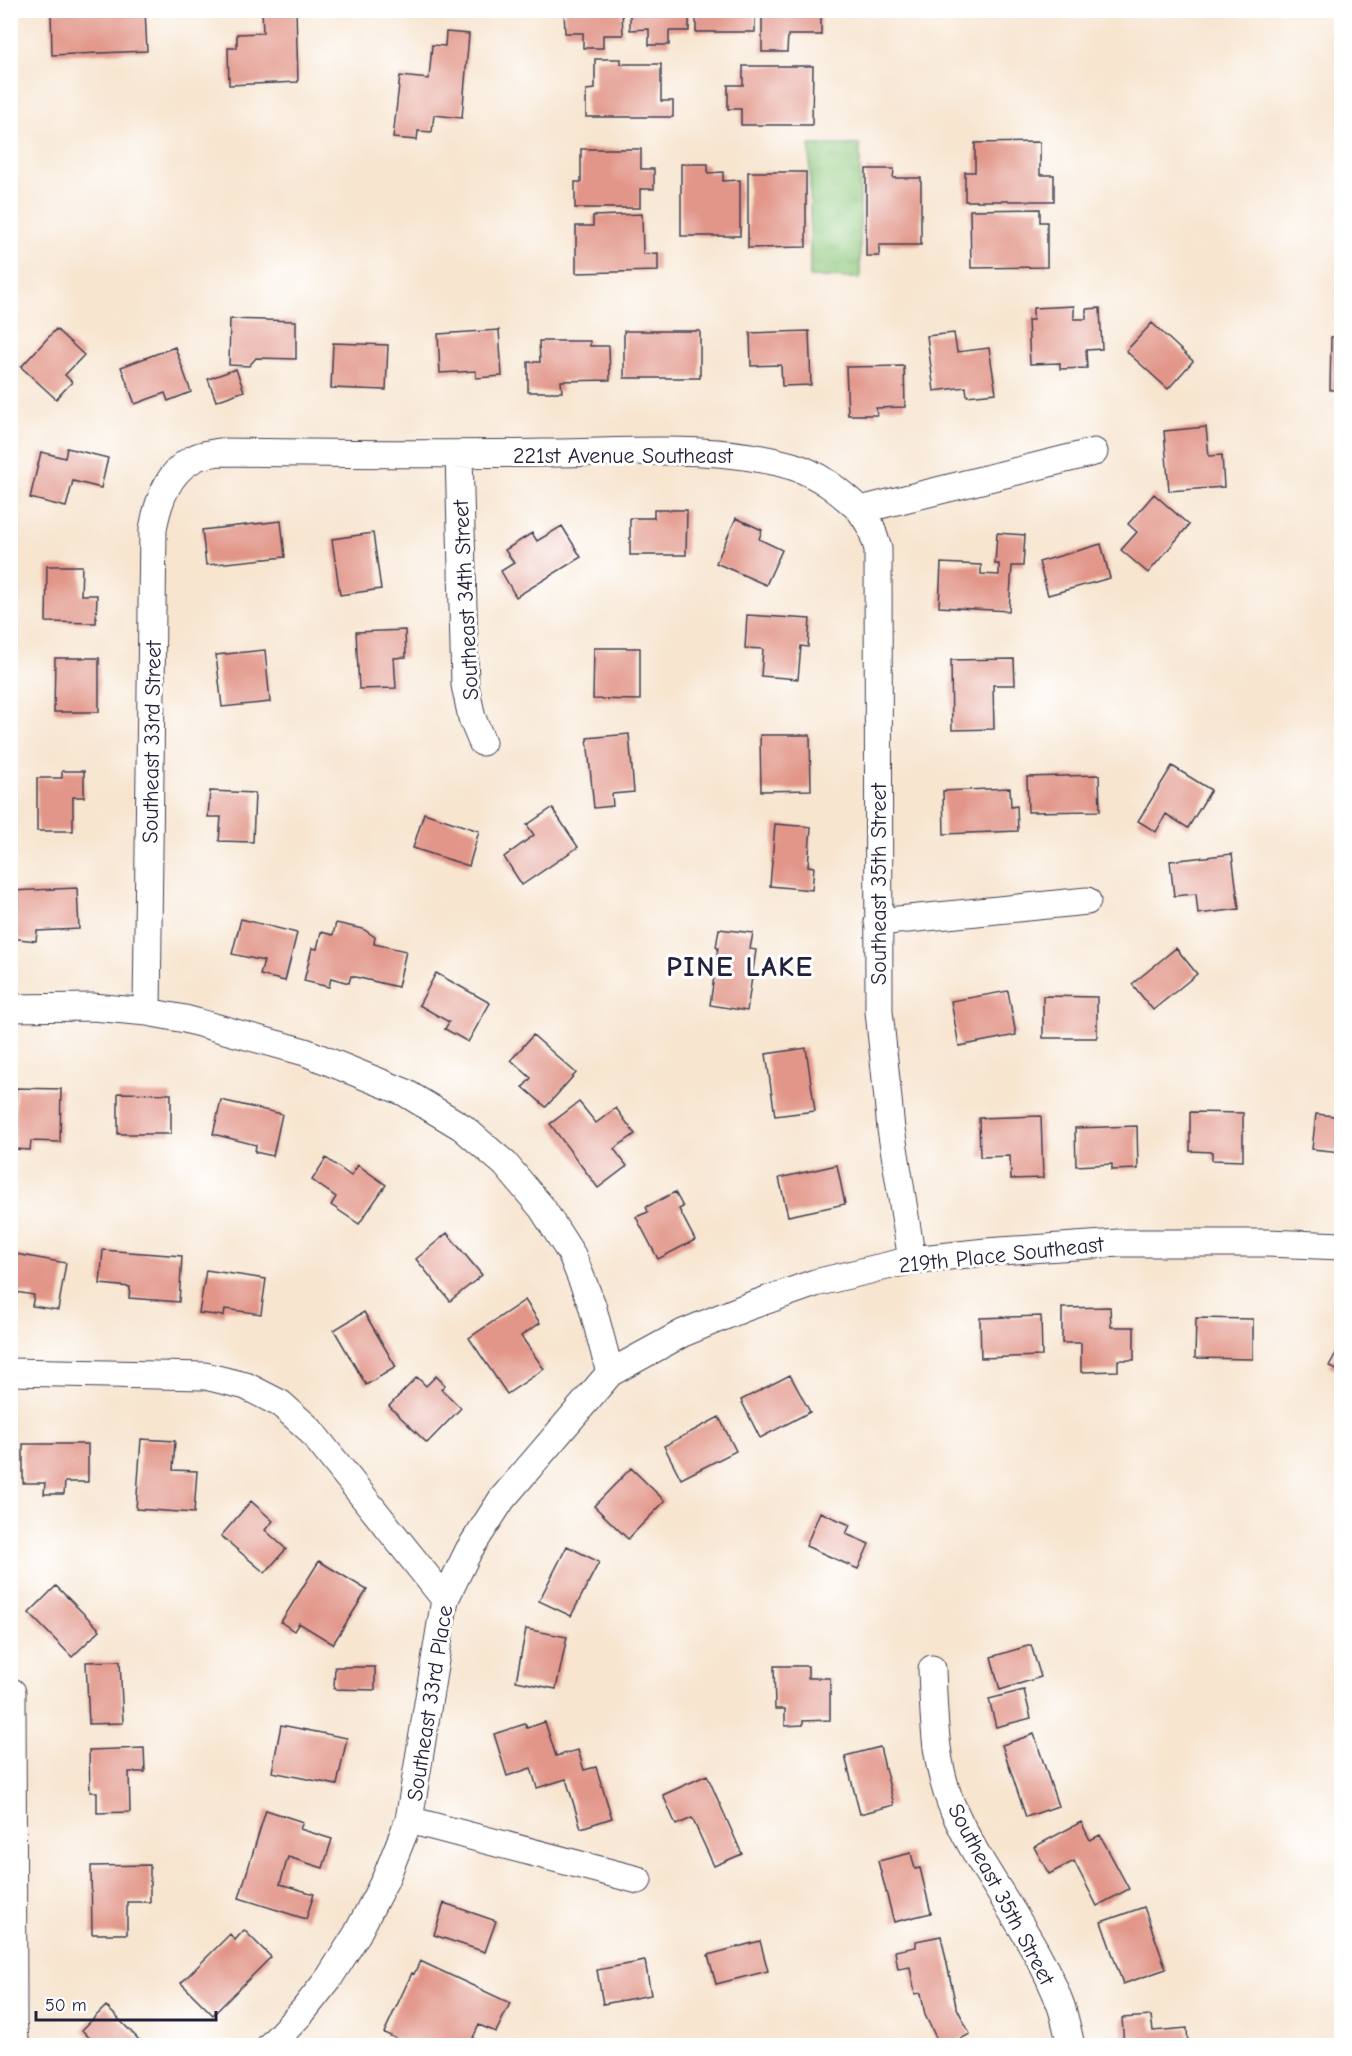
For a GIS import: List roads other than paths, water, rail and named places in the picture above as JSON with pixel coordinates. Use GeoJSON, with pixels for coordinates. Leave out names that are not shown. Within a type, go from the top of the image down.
{"type":"FeatureCollection","features":[{"type":"Feature","properties":{"kind":"street","name":"221st Avenue Southeast"},"geometry":{"type":"LineString","coordinates":[[173,477],[197,456],[219,452],[459,454],[717,452],[794,466],[816,475],[838,490],[860,510]]}},
{"type":"Feature","properties":{"kind":"street"},"geometry":{"type":"LineString","coordinates":[[860,510],[1094,452]]}},
{"type":"Feature","properties":{"kind":"street","name":"Southeast 34th Street"},"geometry":{"type":"LineString","coordinates":[[459,454],[465,685],[472,718],[482,742]]}},
{"type":"Feature","properties":{"kind":"street","name":"Southeast 33rd Street"},"geometry":{"type":"LineString","coordinates":[[147,1012],[153,529],[156,510],[173,477]]}},
{"type":"Feature","properties":{"kind":"street","name":"Southeast 35th Street"},"geometry":{"type":"LineString","coordinates":[[860,510],[871,527],[878,549],[879,1011],[891,1129],[912,1260]]}},
{"type":"Feature","properties":{"kind":"street"},"geometry":{"type":"LineString","coordinates":[[878,922],[1087,901]]}},
{"type":"Feature","properties":{"kind":"street"},"geometry":{"type":"LineString","coordinates":[[10,1008],[93,1007],[147,1012],[185,1019],[305,1052],[404,1092],[462,1126],[505,1164],[542,1208],[572,1255],[592,1305],[610,1373]]}},
{"type":"Feature","properties":{"kind":"street","name":"219th Place Southeast"},"geometry":{"type":"LineString","coordinates":[[610,1373],[682,1333],[744,1308],[815,1283],[912,1260],[986,1252],[1119,1243],[1341,1246]]}},
{"type":"Feature","properties":{"kind":"street"},"geometry":{"type":"LineString","coordinates":[[10,1372],[205,1376],[246,1386],[280,1404],[309,1429],[445,1599]]}},
{"type":"Feature","properties":{"kind":"street","name":"Southeast 33rd Place"},"geometry":{"type":"LineString","coordinates":[[270,2046],[316,1995],[357,1934],[385,1880],[410,1820],[445,1599],[470,1550],[502,1499],[610,1373]]}},
{"type":"Feature","properties":{"kind":"street","name":"Southeast 35th Street"},"geometry":{"type":"LineString","coordinates":[[932,1669],[935,1736],[954,1811],[1045,1970],[1060,2006],[1071,2046]]}},
{"type":"Feature","properties":{"kind":"street"},"geometry":{"type":"LineString","coordinates":[[12,1692],[15,2046]]}},
{"type":"Feature","properties":{"kind":"street"},"geometry":{"type":"LineString","coordinates":[[410,1820],[638,1880]]}},
{"type":"Feature","properties":{"kind":"district","name":"PINE LAKE"},"geometry":{"type":"Point","coordinates":[740,966]}}]}
